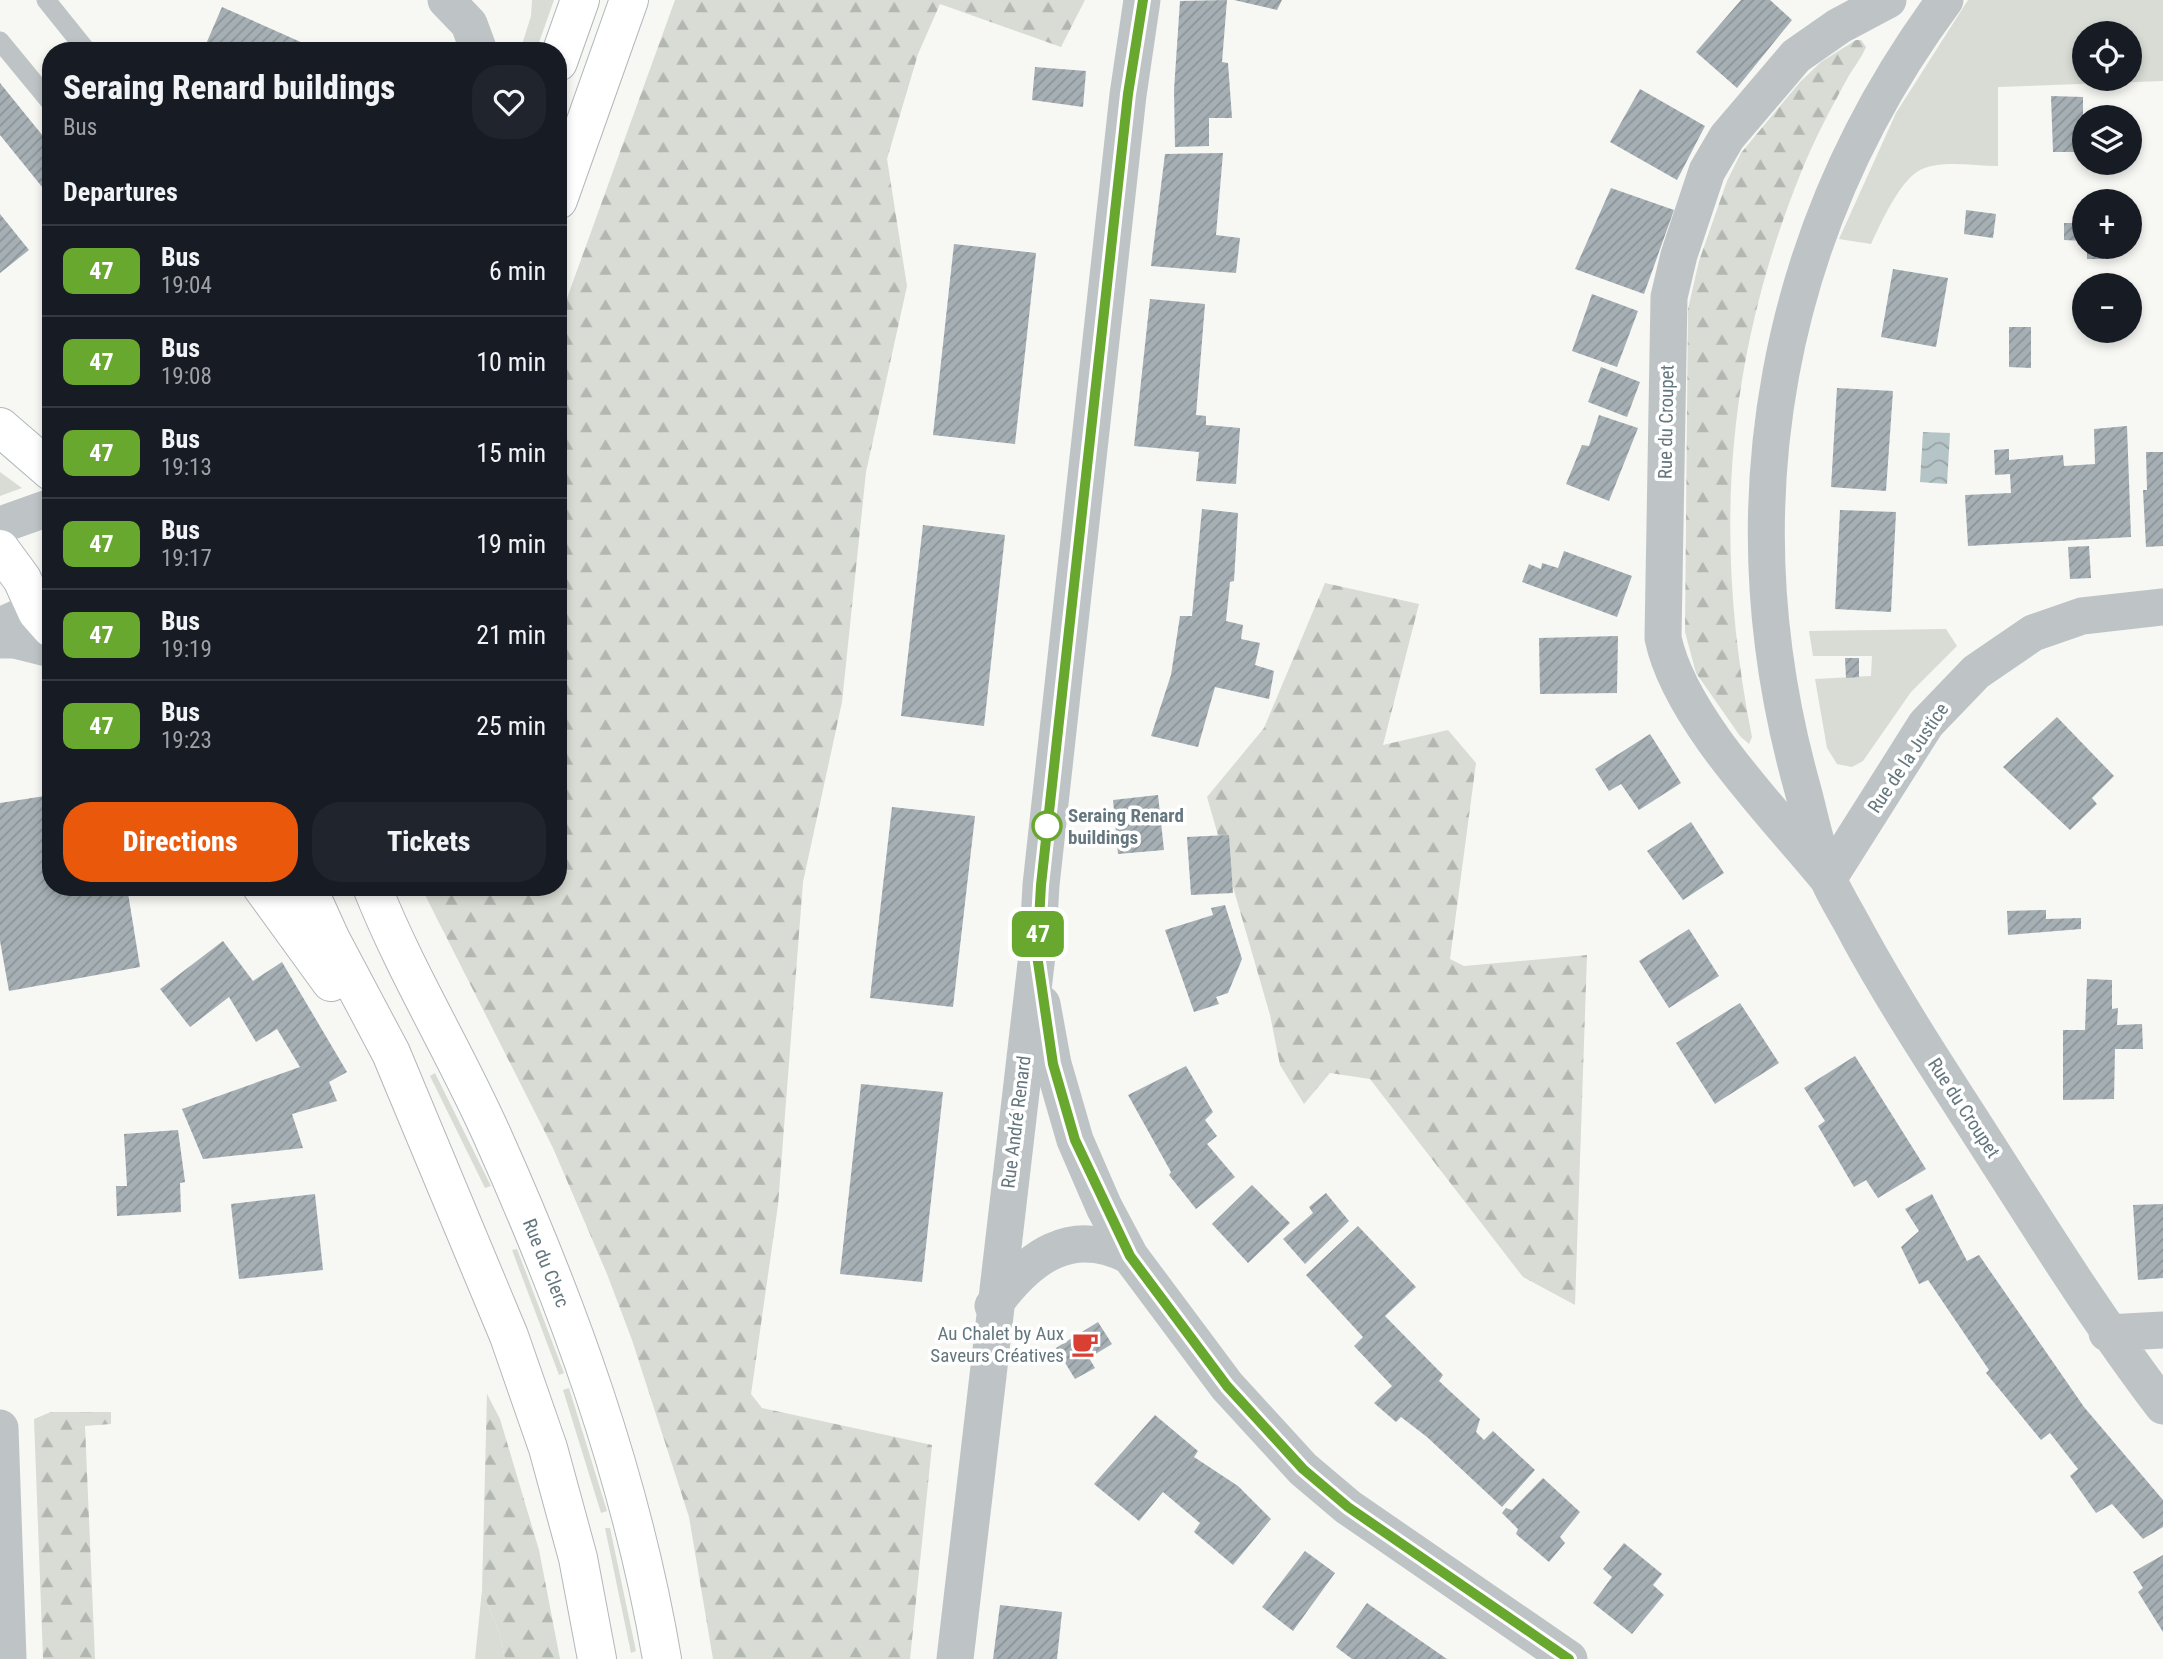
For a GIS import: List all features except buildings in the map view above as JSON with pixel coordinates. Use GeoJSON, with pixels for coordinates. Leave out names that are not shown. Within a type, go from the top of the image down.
{"type":"FeatureCollection","features":[{"type":"Feature","properties":{"kind":"street"},"geometry":{"type":"LineString","coordinates":[[446,0],[469,24],[476,42]]}},
{"type":"Feature","properties":{"kind":"street"},"geometry":{"type":"LineString","coordinates":[[565,42],[580,0]]}},
{"type":"Feature","properties":{"kind":"street"},"geometry":{"type":"LineString","coordinates":[[567,175],[629,0]]}},
{"type":"Feature","properties":{"kind":"street","name":"Rue André Renard"},"geometry":{"type":"LineString","coordinates":[[954,1659],[993,1307],[1037,955],[1049,808],[1128,94],[1142,0]]}},
{"type":"Feature","properties":{"kind":"street","name":"Rue du Croupet"},"geometry":{"type":"LineString","coordinates":[[1888,0],[1803,50],[1776,77],[1727,137],[1707,171],[1679,255],[1669,297],[1663,638],[1680,686],[1726,754],[1828,879],[1892,998],[2107,1333],[2163,1406]]}},
{"type":"Feature","properties":{"kind":"street","name":"Rue du Croupet"},"geometry":{"type":"LineString","coordinates":[[1828,879],[1790,740],[1775,654],[1768,568],[1768,480],[1773,412],[1791,321],[1822,220],[1875,108],[1917,39],[1945,0]]}},
{"type":"Feature","properties":{"kind":"street"},"geometry":{"type":"LineString","coordinates":[[0,426],[42,463]]}},
{"type":"Feature","properties":{"kind":"street"},"geometry":{"type":"LineString","coordinates":[[0,525],[42,510]]}},
{"type":"Feature","properties":{"kind":"street"},"geometry":{"type":"LineString","coordinates":[[0,550],[42,608]]}},
{"type":"Feature","properties":{"kind":"street","name":"Rue de la Justice"},"geometry":{"type":"LineString","coordinates":[[1828,879],[1926,724],[1976,672],[2033,633],[2082,616],[2163,607]]}},
{"type":"Feature","properties":{"kind":"street"},"geometry":{"type":"LineString","coordinates":[[0,626],[42,615]]}},
{"type":"Feature","properties":{"kind":"street"},"geometry":{"type":"LineString","coordinates":[[0,640],[15,640],[42,647]]}},
{"type":"Feature","properties":{"kind":"street"},"geometry":{"type":"LineString","coordinates":[[269,896],[326,974],[358,1032],[391,1052]]}},
{"type":"Feature","properties":{"kind":"street"},"geometry":{"type":"LineString","coordinates":[[311,896],[331,940],[391,1052],[501,1316],[548,1448],[578,1558],[597,1659]]}},
{"type":"Feature","properties":{"kind":"street","name":"Rue du Clerc"},"geometry":{"type":"LineString","coordinates":[[376,896],[388,927],[492,1134],[553,1274],[603,1417],[625,1490],[662,1659]]}},
{"type":"Feature","properties":{"kind":"street"},"geometry":{"type":"LineString","coordinates":[[1037,955],[1053,1064],[1075,1140],[1130,1256],[1227,1386],[1303,1469],[1348,1507],[1569,1659]]}},
{"type":"Feature","properties":{"kind":"street"},"geometry":{"type":"LineString","coordinates":[[993,1307],[1018,1275],[1048,1252],[1089,1243],[1111,1246],[1130,1256]]}},
{"type":"Feature","properties":{"kind":"street"},"geometry":{"type":"LineString","coordinates":[[2107,1333],[2163,1330]]}},
{"type":"Feature","properties":{"kind":"street"},"geometry":{"type":"LineString","coordinates":[[0,1429],[3,1606],[8,1659]]}},
{"type":"Feature","properties":{"kind":"lane"},"geometry":{"type":"LineString","coordinates":[[46,0],[80,42]]}},
{"type":"Feature","properties":{"kind":"lane"},"geometry":{"type":"LineString","coordinates":[[0,41],[42,92]]}},
{"type":"Feature","properties":{"kind":"green space"},"geometry":{"type":"Polygon","coordinates":[[[532,0],[554,0],[539,42],[523,42],[531,16],[532,0]]]}},
{"type":"Feature","properties":{"kind":"green space"},"geometry":{"type":"Polygon","coordinates":[[[675,0],[1085,0],[1061,47],[940,4],[918,54],[887,159],[907,286],[866,472],[842,702],[803,882],[778,1205],[751,1394],[762,1408],[932,1445],[910,1659],[713,1659],[689,1517],[632,1340],[553,1148],[426,896],[567,896],[567,298],[675,0]]]}},
{"type":"Feature","properties":{"kind":"green space"},"geometry":{"type":"Polygon","coordinates":[[[1968,0],[2163,0],[2163,81],[2142,82],[2142,21],[2072,21],[2072,84],[1998,87],[1998,166],[1949,164],[1922,169],[1906,182],[1899,192],[1871,244],[1839,239],[1896,113],[1968,0]]]}},
{"type":"Feature","properties":{"kind":"green space"},"geometry":{"type":"Polygon","coordinates":[[[1856,40],[1861,40],[1866,47],[1810,150],[1775,245],[1755,314],[1742,383],[1733,452],[1730,522],[1732,592],[1752,737],[1749,744],[1740,736],[1696,673],[1685,632],[1688,309],[1699,261],[1727,181],[1741,153],[1800,82],[1821,62],[1856,40]]]}},
{"type":"Feature","properties":{"kind":"green space"},"geometry":{"type":"Polygon","coordinates":[[[0,472],[22,488],[0,496],[0,472]]]}},
{"type":"Feature","properties":{"kind":"green space"},"geometry":{"type":"Polygon","coordinates":[[[1325,583],[1419,604],[1383,745],[1448,730],[1476,763],[1450,959],[1464,966],[1587,955],[1575,1305],[1523,1277],[1370,1079],[1330,1073],[1304,1104],[1280,1065],[1270,1015],[1207,797],[1264,728],[1325,583]]]}},
{"type":"Feature","properties":{"kind":"green space"},"geometry":{"type":"Polygon","coordinates":[[[1946,629],[1957,646],[1911,692],[1863,761],[1852,767],[1837,764],[1827,748],[1815,679],[1871,676],[1872,656],[1813,656],[1809,631],[1946,629]]]}},
{"type":"Feature","properties":{"kind":"green space"},"geometry":{"type":"Polygon","coordinates":[[[435,1073],[491,1186],[485,1188],[430,1076],[435,1073]]]}},
{"type":"Feature","properties":{"kind":"green space"},"geometry":{"type":"Polygon","coordinates":[[[517,1249],[564,1373],[559,1375],[512,1250],[517,1249]]]}},
{"type":"Feature","properties":{"kind":"green space"},"geometry":{"type":"Polygon","coordinates":[[[569,1388],[607,1511],[601,1513],[563,1390],[569,1388]]]}},
{"type":"Feature","properties":{"kind":"green space"},"geometry":{"type":"Polygon","coordinates":[[[487,1394],[500,1419],[539,1550],[560,1659],[505,1659],[500,1635],[482,1590],[487,1394]]]}},
{"type":"Feature","properties":{"kind":"green space"},"geometry":{"type":"Polygon","coordinates":[[[51,1412],[111,1412],[111,1424],[85,1426],[95,1659],[43,1659],[34,1419],[51,1412]]]}},
{"type":"Feature","properties":{"kind":"green space"},"geometry":{"type":"Polygon","coordinates":[[[605,1528],[610,1528],[636,1651],[631,1653],[605,1528]]]}},
{"type":"Feature","properties":{"kind":"green space"},"geometry":{"type":"Polygon","coordinates":[[[482,1590],[500,1635],[505,1659],[475,1659],[482,1590]]]}},
{"type":"Feature","properties":{"kind":"water"},"geometry":{"type":"Polygon","coordinates":[[[1923,432],[1950,433],[1947,484],[1920,482],[1923,432]]]}},
{"type":"Feature","properties":{"kind":"bus line","name":"47"},"geometry":{"type":"LineString","coordinates":[[1143,0],[1128,94],[1041,885],[1037,955],[1053,1064],[1075,1140],[1130,1256],[1227,1386],[1303,1469],[1348,1507],[1569,1659]]}},
{"type":"Feature","properties":{"kind":"place","name":"Seraing Renard buildings"},"geometry":{"type":"Point","coordinates":[1047,826]}},
{"type":"Feature","properties":{"kind":"place","name":"Au Chalet by Aux Saveurs Créatives"},"geometry":{"type":"Point","coordinates":[1085,1344]}}]}
